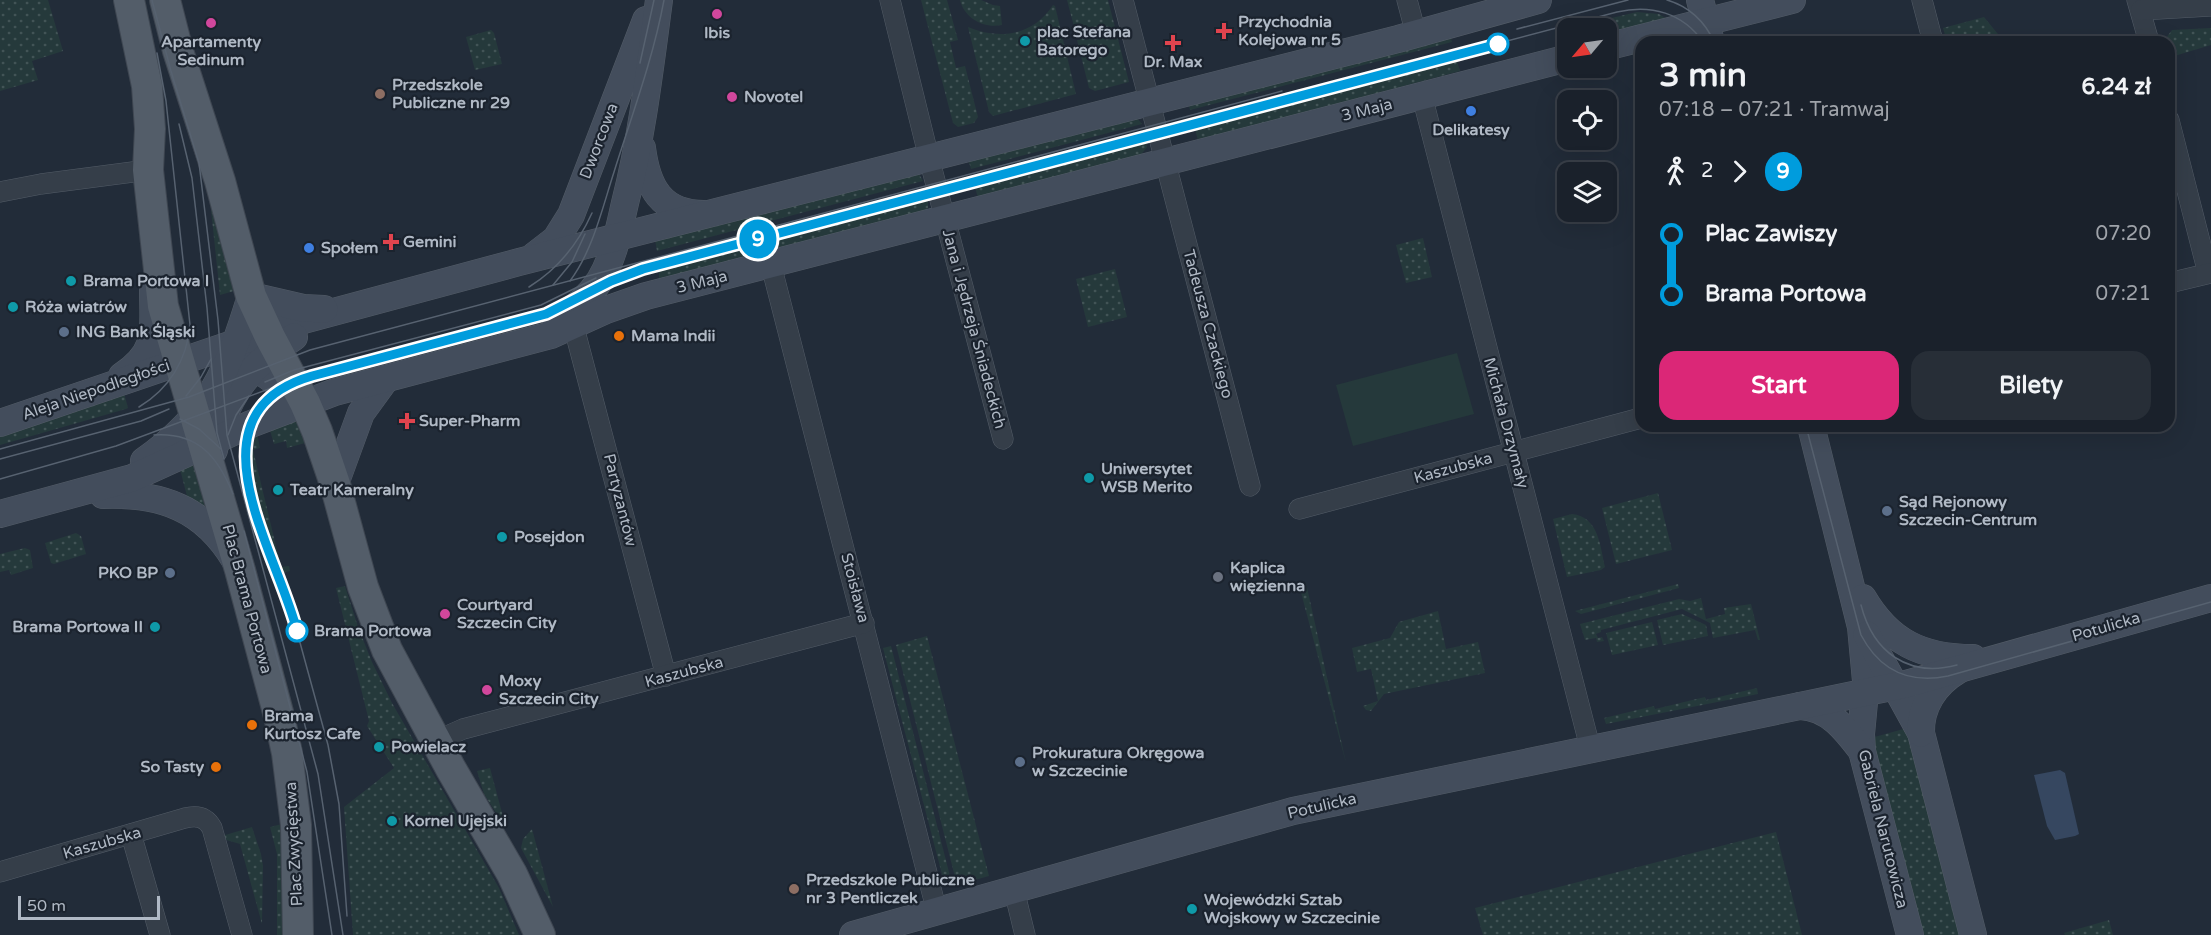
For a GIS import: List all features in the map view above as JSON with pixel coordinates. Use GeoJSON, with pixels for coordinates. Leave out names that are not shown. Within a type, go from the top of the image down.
{"type":"FeatureCollection","features":[{"type":"Feature","properties":{"kind":"main road"},"geometry":{"type":"LineString","coordinates":[[129,0],[147,86],[150,129],[148,170],[163,306],[180,362]]}},
{"type":"Feature","properties":{"kind":"main road"},"geometry":{"type":"LineString","coordinates":[[165,0],[178,51],[220,181],[251,296],[242,350],[305,403],[335,484],[363,587],[389,656],[512,874],[540,935]]}},
{"type":"Feature","properties":{"kind":"main road","name":"Aleja Niepodległości"},"geometry":{"type":"LineString","coordinates":[[180,362],[195,416],[211,453]]}},
{"type":"Feature","properties":{"kind":"main road","name":"Plac Brama Portowa"},"geometry":{"type":"LineString","coordinates":[[211,453],[287,753]]}},
{"type":"Feature","properties":{"kind":"main road","name":"Plac Zwycięstwa"},"geometry":{"type":"LineString","coordinates":[[287,753],[296,825],[298,935]]}},
{"type":"Feature","properties":{"kind":"street","name":"Dworcowa"},"geometry":{"type":"LineString","coordinates":[[519,262],[547,247],[560,233],[568,219],[653,0]]}},
{"type":"Feature","properties":{"kind":"street","name":"Dworcowa"},"geometry":{"type":"LineString","coordinates":[[499,348],[555,320],[585,299],[601,279],[617,238],[642,132],[659,0]]}},
{"type":"Feature","properties":{"kind":"street"},"geometry":{"type":"LineString","coordinates":[[890,0],[945,220]]}},
{"type":"Feature","properties":{"kind":"street"},"geometry":{"type":"LineString","coordinates":[[1123,0],[1166,162]]}},
{"type":"Feature","properties":{"kind":"street"},"geometry":{"type":"LineString","coordinates":[[1407,0],[1416,34]]}},
{"type":"Feature","properties":{"kind":"street"},"geometry":{"type":"LineString","coordinates":[[180,362],[242,350],[311,327],[351,307],[519,262],[1149,103],[1538,0]]}},
{"type":"Feature","properties":{"kind":"street"},"geometry":{"type":"LineString","coordinates":[[1648,36],[1792,0]]}},
{"type":"Feature","properties":{"kind":"street"},"geometry":{"type":"LineString","coordinates":[[1922,0],[1931,36]]}},
{"type":"Feature","properties":{"kind":"street"},"geometry":{"type":"LineString","coordinates":[[2147,36],[2139,5],[2211,6]]}},
{"type":"Feature","properties":{"kind":"street"},"geometry":{"type":"LineString","coordinates":[[1617,44],[1635,39]]}},
{"type":"Feature","properties":{"kind":"street","name":"3 Maja"},"geometry":{"type":"LineString","coordinates":[[499,348],[551,334],[617,305],[646,296],[1557,61]]}},
{"type":"Feature","properties":{"kind":"street","name":"Michała Drzymały"},"geometry":{"type":"LineString","coordinates":[[1422,96],[1591,751]]}},
{"type":"Feature","properties":{"kind":"street"},"geometry":{"type":"LineString","coordinates":[[642,132],[646,166],[656,193],[668,205],[679,211],[711,214]]}},
{"type":"Feature","properties":{"kind":"street"},"geometry":{"type":"LineString","coordinates":[[2175,143],[2209,273],[2175,282]]}},
{"type":"Feature","properties":{"kind":"street","name":"Tadeusza Czackiego"},"geometry":{"type":"LineString","coordinates":[[1166,162],[1250,486]]}},
{"type":"Feature","properties":{"kind":"street"},"geometry":{"type":"LineString","coordinates":[[0,192],[41,184],[148,170]]}},
{"type":"Feature","properties":{"kind":"street","name":"Jana i Jędrzeja Śniadeckich"},"geometry":{"type":"LineString","coordinates":[[945,220],[1003,439]]}},
{"type":"Feature","properties":{"kind":"street"},"geometry":{"type":"LineString","coordinates":[[88,393],[112,383],[128,372],[142,360],[149,348],[153,328],[154,228]]}},
{"type":"Feature","properties":{"kind":"street","name":"Stoisława"},"geometry":{"type":"LineString","coordinates":[[771,265],[937,912]]}},
{"type":"Feature","properties":{"kind":"street"},"geometry":{"type":"LineString","coordinates":[[251,296],[303,308],[351,307]]}},
{"type":"Feature","properties":{"kind":"street","name":"Partyzantów"},"geometry":{"type":"LineString","coordinates":[[573,324],[666,676]]}},
{"type":"Feature","properties":{"kind":"street"},"geometry":{"type":"LineString","coordinates":[[0,514],[105,486],[211,453],[305,403],[335,392],[499,348]]}},
{"type":"Feature","properties":{"kind":"street"},"geometry":{"type":"LineString","coordinates":[[105,486],[160,450],[176,436],[195,416],[242,350]]}},
{"type":"Feature","properties":{"kind":"street"},"geometry":{"type":"LineString","coordinates":[[211,453],[227,406],[240,384],[242,350]]}},
{"type":"Feature","properties":{"kind":"street","name":"Aleja Niepodległości"},"geometry":{"type":"LineString","coordinates":[[0,423],[180,362]]}},
{"type":"Feature","properties":{"kind":"street"},"geometry":{"type":"LineString","coordinates":[[335,484],[361,413],[385,380]]}},
{"type":"Feature","properties":{"kind":"street","name":"Kaszubska"},"geometry":{"type":"LineString","coordinates":[[1299,509],[1635,420]]}},
{"type":"Feature","properties":{"kind":"street","name":"Gabriela Narutowicza"},"geometry":{"type":"LineString","coordinates":[[1812,432],[1862,637],[1866,692],[1861,734],[1862,751],[1910,935]]}},
{"type":"Feature","properties":{"kind":"street"},"geometry":{"type":"LineString","coordinates":[[51,501],[124,494],[153,497],[173,503],[191,513],[211,529],[224,543],[240,570]]}},
{"type":"Feature","properties":{"kind":"street","name":"Potulicka"},"geometry":{"type":"LineString","coordinates":[[1844,560],[1869,609],[1890,633],[1902,642],[1926,653],[1950,658],[2001,657]]}},
{"type":"Feature","properties":{"kind":"street","name":"Potulicka"},"geometry":{"type":"LineString","coordinates":[[853,935],[1293,811],[1591,751],[1895,686],[2211,598]]}},
{"type":"Feature","properties":{"kind":"street","name":"Gabriela Narutowicza"},"geometry":{"type":"LineString","coordinates":[[1858,615],[1921,734],[1973,935]]}},
{"type":"Feature","properties":{"kind":"street","name":"Kaszubska"},"geometry":{"type":"LineString","coordinates":[[436,741],[455,731],[864,623]]}},
{"type":"Feature","properties":{"kind":"street","name":"Gabriela Narutowicza"},"geometry":{"type":"LineString","coordinates":[[1921,734],[1923,713],[1936,687],[1950,675],[1970,666]]}},
{"type":"Feature","properties":{"kind":"street","name":"Potulicka"},"geometry":{"type":"LineString","coordinates":[[1799,706],[1821,710],[1831,717],[1849,733],[1862,751]]}},
{"type":"Feature","properties":{"kind":"street","name":"Kaszubska"},"geometry":{"type":"LineString","coordinates":[[0,872],[192,816],[205,820],[214,832],[242,935]]}},
{"type":"Feature","properties":{"kind":"street"},"geometry":{"type":"LineString","coordinates":[[131,834],[160,935]]}},
{"type":"Feature","properties":{"kind":"street"},"geometry":{"type":"LineString","coordinates":[[1014,890],[1025,935]]}},
{"type":"Feature","properties":{"kind":"green space"},"geometry":{"type":"Polygon","coordinates":[[[0,0],[48,0],[63,51],[32,61],[38,80],[0,91],[0,0]]]}},
{"type":"Feature","properties":{"kind":"green space"},"geometry":{"type":"Polygon","coordinates":[[[921,0],[947,0],[958,40],[950,42],[956,68],[965,66],[978,117],[974,123],[958,127],[953,123],[921,0]]]}},
{"type":"Feature","properties":{"kind":"green space"},"geometry":{"type":"Polygon","coordinates":[[[960,0],[981,0],[1000,6],[1002,25],[988,25],[976,21],[966,12],[960,0]]]}},
{"type":"Feature","properties":{"kind":"green space"},"geometry":{"type":"Polygon","coordinates":[[[1067,0],[1108,0],[1129,82],[1095,91],[1089,88],[1077,40],[1091,36],[1077,38],[1067,0]]]}},
{"type":"Feature","properties":{"kind":"green space"},"geometry":{"type":"Polygon","coordinates":[[[1053,5],[1076,94],[993,116],[989,112],[968,27],[992,33],[1015,32],[1036,23],[1053,5]]]}},
{"type":"Feature","properties":{"kind":"green space"},"geometry":{"type":"Polygon","coordinates":[[[1637,12],[1659,14],[1667,19],[1617,32],[1617,18],[1612,18],[1637,12]]]}},
{"type":"Feature","properties":{"kind":"green space"},"geometry":{"type":"Polygon","coordinates":[[[1984,17],[2000,36],[1945,36],[1943,28],[1984,17]]]}},
{"type":"Feature","properties":{"kind":"green space"},"geometry":{"type":"Polygon","coordinates":[[[2211,28],[2211,45],[2175,56],[2175,36],[2168,36],[2172,30],[2211,28]]]}},
{"type":"Feature","properties":{"kind":"green space"},"geometry":{"type":"Polygon","coordinates":[[[491,30],[494,33],[502,64],[475,70],[466,37],[491,30]]]}},
{"type":"Feature","properties":{"kind":"green space"},"geometry":{"type":"Polygon","coordinates":[[[1450,35],[1452,42],[1190,110],[1188,102],[1450,35]]]}},
{"type":"Feature","properties":{"kind":"green space"},"geometry":{"type":"Polygon","coordinates":[[[1456,58],[1460,71],[1198,141],[1195,129],[1456,58]]]}},
{"type":"Feature","properties":{"kind":"green space"},"geometry":{"type":"Polygon","coordinates":[[[1136,117],[1142,124],[971,169],[968,159],[1136,117]]]}},
{"type":"Feature","properties":{"kind":"green space"},"geometry":{"type":"Polygon","coordinates":[[[1146,142],[1147,147],[1140,156],[978,198],[975,187],[1146,142]]]}},
{"type":"Feature","properties":{"kind":"green space"},"geometry":{"type":"Polygon","coordinates":[[[919,174],[923,181],[657,251],[655,240],[919,174]]]}},
{"type":"Feature","properties":{"kind":"green space"},"geometry":{"type":"Polygon","coordinates":[[[208,181],[234,291],[220,295],[208,181]]]}},
{"type":"Feature","properties":{"kind":"green space"},"geometry":{"type":"Polygon","coordinates":[[[928,198],[928,208],[924,211],[659,280],[659,271],[928,198]]]}},
{"type":"Feature","properties":{"kind":"green space"},"geometry":{"type":"Polygon","coordinates":[[[1423,238],[1432,277],[1406,283],[1396,245],[1423,238]]]}},
{"type":"Feature","properties":{"kind":"green space"},"geometry":{"type":"Polygon","coordinates":[[[1115,269],[1127,317],[1088,327],[1076,279],[1115,269]]]}},
{"type":"Feature","properties":{"kind":"green space"},"geometry":{"type":"Polygon","coordinates":[[[1457,353],[1474,414],[1353,446],[1336,385],[1457,353]]]}},
{"type":"Feature","properties":{"kind":"green space"},"geometry":{"type":"Polygon","coordinates":[[[124,393],[128,408],[126,409],[0,445],[0,437],[124,393]]]}},
{"type":"Feature","properties":{"kind":"green space"},"geometry":{"type":"Polygon","coordinates":[[[296,420],[305,443],[287,448],[286,441],[274,444],[269,427],[296,420]]]}},
{"type":"Feature","properties":{"kind":"green space"},"geometry":{"type":"Polygon","coordinates":[[[257,433],[260,448],[253,450],[281,567],[289,566],[290,571],[282,573],[263,523],[252,480],[251,444],[257,433]]]}},
{"type":"Feature","properties":{"kind":"green space"},"geometry":{"type":"Polygon","coordinates":[[[196,462],[212,515],[189,504],[180,469],[196,462]]]}},
{"type":"Feature","properties":{"kind":"green space"},"geometry":{"type":"Polygon","coordinates":[[[1658,493],[1672,550],[1616,564],[1602,508],[1658,493]]]}},
{"type":"Feature","properties":{"kind":"green space"},"geometry":{"type":"Polygon","coordinates":[[[1572,514],[1581,516],[1593,527],[1597,534],[1605,567],[1601,570],[1567,577],[1553,519],[1572,514]]]}},
{"type":"Feature","properties":{"kind":"green space"},"geometry":{"type":"Polygon","coordinates":[[[76,533],[81,536],[86,554],[51,563],[45,543],[76,533]]]}},
{"type":"Feature","properties":{"kind":"green space"},"geometry":{"type":"Polygon","coordinates":[[[25,548],[30,550],[33,568],[11,575],[9,570],[0,572],[0,554],[25,548]]]}},
{"type":"Feature","properties":{"kind":"green space"},"geometry":{"type":"Polygon","coordinates":[[[1298,581],[1306,583],[1346,763],[1298,581]]]}},
{"type":"Feature","properties":{"kind":"green space"},"geometry":{"type":"Polygon","coordinates":[[[1678,584],[1679,588],[1581,614],[1575,611],[1678,584]]]}},
{"type":"Feature","properties":{"kind":"green space"},"geometry":{"type":"Polygon","coordinates":[[[345,586],[372,662],[392,703],[499,888],[519,935],[353,935],[344,807],[394,768],[367,726],[369,721],[336,588],[345,586]]]}},
{"type":"Feature","properties":{"kind":"green space"},"geometry":{"type":"Polygon","coordinates":[[[1701,598],[1706,619],[1725,614],[1724,608],[1751,604],[1760,640],[1755,630],[1713,638],[1710,623],[1682,609],[1601,630],[1596,634],[1604,641],[1597,642],[1596,638],[1585,640],[1580,624],[1679,599],[1690,601],[1701,598]]]}},
{"type":"Feature","properties":{"kind":"green space"},"geometry":{"type":"Polygon","coordinates":[[[1438,611],[1446,649],[1478,642],[1485,673],[1384,694],[1371,711],[1366,710],[1363,706],[1378,701],[1371,669],[1357,672],[1352,648],[1390,638],[1399,622],[1438,611]]]}},
{"type":"Feature","properties":{"kind":"green space"},"geometry":{"type":"Polygon","coordinates":[[[1682,614],[1706,625],[1708,636],[1663,645],[1657,620],[1682,614]]]}},
{"type":"Feature","properties":{"kind":"green space"},"geometry":{"type":"Polygon","coordinates":[[[1652,622],[1658,645],[1612,655],[1606,633],[1652,622]]]}},
{"type":"Feature","properties":{"kind":"green space"},"geometry":{"type":"Polygon","coordinates":[[[927,636],[989,876],[957,885],[896,645],[927,636]]]}},
{"type":"Feature","properties":{"kind":"green space"},"geometry":{"type":"Polygon","coordinates":[[[891,646],[951,880],[944,882],[883,648],[891,646]]]}},
{"type":"Feature","properties":{"kind":"green space"},"geometry":{"type":"Polygon","coordinates":[[[1757,688],[1758,694],[1606,724],[1604,718],[1654,706],[1655,709],[1757,688]]]}},
{"type":"Feature","properties":{"kind":"green space"},"geometry":{"type":"Polygon","coordinates":[[[1907,728],[1963,935],[1919,935],[1871,738],[1907,728]]]}},
{"type":"Feature","properties":{"kind":"green space"},"geometry":{"type":"Polygon","coordinates":[[[490,768],[504,825],[484,794],[477,771],[490,768]]]}},
{"type":"Feature","properties":{"kind":"green space"},"geometry":{"type":"Polygon","coordinates":[[[286,823],[288,935],[277,935],[277,854],[270,827],[286,823]]]}},
{"type":"Feature","properties":{"kind":"green space"},"geometry":{"type":"Polygon","coordinates":[[[252,827],[263,866],[262,924],[240,844],[223,839],[222,836],[252,827]]]}},
{"type":"Feature","properties":{"kind":"green space"},"geometry":{"type":"Polygon","coordinates":[[[532,829],[553,907],[521,848],[523,839],[532,829]]]}},
{"type":"Feature","properties":{"kind":"green space"},"geometry":{"type":"Polygon","coordinates":[[[1776,832],[1802,935],[1483,935],[1475,908],[1776,832]]]}},
{"type":"Feature","properties":{"kind":"green space"},"geometry":{"type":"Polygon","coordinates":[[[2109,920],[2113,935],[2065,935],[2064,933],[2109,920]]]}},
{"type":"Feature","properties":{"kind":"water"},"geometry":{"type":"Polygon","coordinates":[[[2060,770],[2065,773],[2079,834],[2055,840],[2047,826],[2034,775],[2060,770]]]}},
{"type":"Feature","properties":{"kind":"tram line"},"geometry":{"type":"LineString","coordinates":[[152,0],[199,163],[218,320],[227,435],[318,774],[343,935]]}},
{"type":"Feature","properties":{"kind":"tram line"},"geometry":{"type":"LineString","coordinates":[[640,63],[654,0]]}},
{"type":"Feature","properties":{"kind":"tram line"},"geometry":{"type":"LineString","coordinates":[[570,281],[585,256],[601,215],[648,65],[664,0]]}},
{"type":"Feature","properties":{"kind":"tram line"},"geometry":{"type":"LineString","coordinates":[[1517,29],[1628,0]]}},
{"type":"Feature","properties":{"kind":"tram line"},"geometry":{"type":"LineString","coordinates":[[1667,0],[1689,10],[1706,27],[1711,36]]}},
{"type":"Feature","properties":{"kind":"tram line"},"geometry":{"type":"LineString","coordinates":[[0,479],[116,446],[282,384],[546,314],[611,281],[640,270],[1617,12],[1642,9],[1665,13],[1686,24],[1698,36]]}},
{"type":"Feature","properties":{"kind":"tram line","name":"9"},"geometry":{"type":"LineString","coordinates":[[297,631],[294,617],[264,540],[245,464],[245,449],[251,424],[269,398],[287,385],[312,376],[546,314],[611,281],[643,269],[1498,44]]}},
{"type":"Feature","properties":{"kind":"tram line"},"geometry":{"type":"LineString","coordinates":[[139,407],[159,392],[175,372],[185,350],[190,325],[166,101],[157,53]]}},
{"type":"Feature","properties":{"kind":"tram line"},"geometry":{"type":"LineString","coordinates":[[0,449],[189,397],[310,350],[1282,91]]}},
{"type":"Feature","properties":{"kind":"tram line"},"geometry":{"type":"LineString","coordinates":[[179,124],[192,178],[207,308],[217,433],[224,459]]}},
{"type":"Feature","properties":{"kind":"tram line"},"geometry":{"type":"LineString","coordinates":[[529,287],[566,255],[592,213]]}},
{"type":"Feature","properties":{"kind":"tram line"},"geometry":{"type":"LineString","coordinates":[[553,285],[572,262],[585,234]]}},
{"type":"Feature","properties":{"kind":"tram line"},"geometry":{"type":"LineString","coordinates":[[265,382],[294,370],[541,305],[596,278]]}},
{"type":"Feature","properties":{"kind":"tram line"},"geometry":{"type":"LineString","coordinates":[[186,396],[211,359]]}},
{"type":"Feature","properties":{"kind":"tram line"},"geometry":{"type":"LineString","coordinates":[[251,492],[246,460],[248,433],[261,408],[284,387]]}},
{"type":"Feature","properties":{"kind":"tram line"},"geometry":{"type":"LineString","coordinates":[[228,435],[236,415],[249,396]]}},
{"type":"Feature","properties":{"kind":"tram line"},"geometry":{"type":"LineString","coordinates":[[0,459],[141,421],[169,409]]}},
{"type":"Feature","properties":{"kind":"tram line"},"geometry":{"type":"LineString","coordinates":[[180,419],[199,429],[221,449]]}},
{"type":"Feature","properties":{"kind":"tram line"},"geometry":{"type":"LineString","coordinates":[[1808,432],[1861,635],[1877,658],[1897,672],[1921,678],[1948,676],[2211,602]]}},
{"type":"Feature","properties":{"kind":"tram line"},"geometry":{"type":"LineString","coordinates":[[154,435],[183,438],[204,450],[221,469],[233,494]]}},
{"type":"Feature","properties":{"kind":"tram line"},"geometry":{"type":"LineString","coordinates":[[260,526],[293,617],[328,745],[339,804],[347,916]]}},
{"type":"Feature","properties":{"kind":"tram line"},"geometry":{"type":"LineString","coordinates":[[244,531],[307,772],[332,935]]}},
{"type":"Feature","properties":{"kind":"tram line"},"geometry":{"type":"LineString","coordinates":[[1861,605],[1874,636],[1895,658],[1923,668],[1957,665]]}},
{"type":"Feature","properties":{"kind":"place","name":"Ibis"},"geometry":{"type":"Point","coordinates":[717,14]}},
{"type":"Feature","properties":{"kind":"place","name":"Apartamenty Sedinum"},"geometry":{"type":"Point","coordinates":[211,23]}},
{"type":"Feature","properties":{"kind":"place","name":"Przychodnia Kolejowa nr 5"},"geometry":{"type":"Point","coordinates":[1224,31]}},
{"type":"Feature","properties":{"kind":"place","name":"plac Stefana Batorego"},"geometry":{"type":"Point","coordinates":[1025,41]}},
{"type":"Feature","properties":{"kind":"place","name":"Dr. Max"},"geometry":{"type":"Point","coordinates":[1173,43]}},
{"type":"Feature","properties":{"kind":"place","name":"Przedszkole Publiczne nr 29"},"geometry":{"type":"Point","coordinates":[380,94]}},
{"type":"Feature","properties":{"kind":"place","name":"Novotel"},"geometry":{"type":"Point","coordinates":[732,97]}},
{"type":"Feature","properties":{"kind":"place","name":"Delikatesy"},"geometry":{"type":"Point","coordinates":[1471,111]}},
{"type":"Feature","properties":{"kind":"place","name":"Gemini"},"geometry":{"type":"Point","coordinates":[391,242]}},
{"type":"Feature","properties":{"kind":"place","name":"Społem"},"geometry":{"type":"Point","coordinates":[309,248]}},
{"type":"Feature","properties":{"kind":"place","name":"Brama Portowa I"},"geometry":{"type":"Point","coordinates":[71,281]}},
{"type":"Feature","properties":{"kind":"place","name":"Róża wiatrów"},"geometry":{"type":"Point","coordinates":[13,307]}},
{"type":"Feature","properties":{"kind":"place","name":"ING Bank Śląski"},"geometry":{"type":"Point","coordinates":[64,332]}},
{"type":"Feature","properties":{"kind":"place","name":"Mama Indii"},"geometry":{"type":"Point","coordinates":[619,336]}},
{"type":"Feature","properties":{"kind":"place","name":"Super-Pharm"},"geometry":{"type":"Point","coordinates":[407,421]}},
{"type":"Feature","properties":{"kind":"place","name":"Uniwersytet WSB Merito"},"geometry":{"type":"Point","coordinates":[1089,478]}},
{"type":"Feature","properties":{"kind":"place","name":"Teatr Kameralny"},"geometry":{"type":"Point","coordinates":[278,490]}},
{"type":"Feature","properties":{"kind":"place","name":"Sąd Rejonowy Szczecin-Centrum"},"geometry":{"type":"Point","coordinates":[1887,511]}},
{"type":"Feature","properties":{"kind":"place","name":"Posejdon"},"geometry":{"type":"Point","coordinates":[502,537]}},
{"type":"Feature","properties":{"kind":"place","name":"PKO BP"},"geometry":{"type":"Point","coordinates":[170,573]}},
{"type":"Feature","properties":{"kind":"place","name":"Kaplica więzienna"},"geometry":{"type":"Point","coordinates":[1218,577]}},
{"type":"Feature","properties":{"kind":"place","name":"Courtyard Szczecin City"},"geometry":{"type":"Point","coordinates":[445,614]}},
{"type":"Feature","properties":{"kind":"place","name":"Brama Portowa II"},"geometry":{"type":"Point","coordinates":[155,627]}},
{"type":"Feature","properties":{"kind":"place","name":"Brama Portowa"},"geometry":{"type":"Point","coordinates":[297,631]}},
{"type":"Feature","properties":{"kind":"place","name":"Moxy Szczecin City"},"geometry":{"type":"Point","coordinates":[487,690]}},
{"type":"Feature","properties":{"kind":"place","name":"Brama Kurtosz Cafe"},"geometry":{"type":"Point","coordinates":[252,725]}},
{"type":"Feature","properties":{"kind":"place","name":"Powielacz"},"geometry":{"type":"Point","coordinates":[379,747]}},
{"type":"Feature","properties":{"kind":"place","name":"Prokuratura Okręgowa w Szczecinie"},"geometry":{"type":"Point","coordinates":[1020,762]}},
{"type":"Feature","properties":{"kind":"place","name":"So Tasty"},"geometry":{"type":"Point","coordinates":[216,767]}},
{"type":"Feature","properties":{"kind":"place","name":"Kornel Ujejski"},"geometry":{"type":"Point","coordinates":[392,821]}},
{"type":"Feature","properties":{"kind":"place","name":"Przedszkole Publiczne nr 3 Pentliczek"},"geometry":{"type":"Point","coordinates":[794,889]}},
{"type":"Feature","properties":{"kind":"place","name":"Wojewódzki Sztab Wojskowy w Szczecinie"},"geometry":{"type":"Point","coordinates":[1192,909]}}]}
